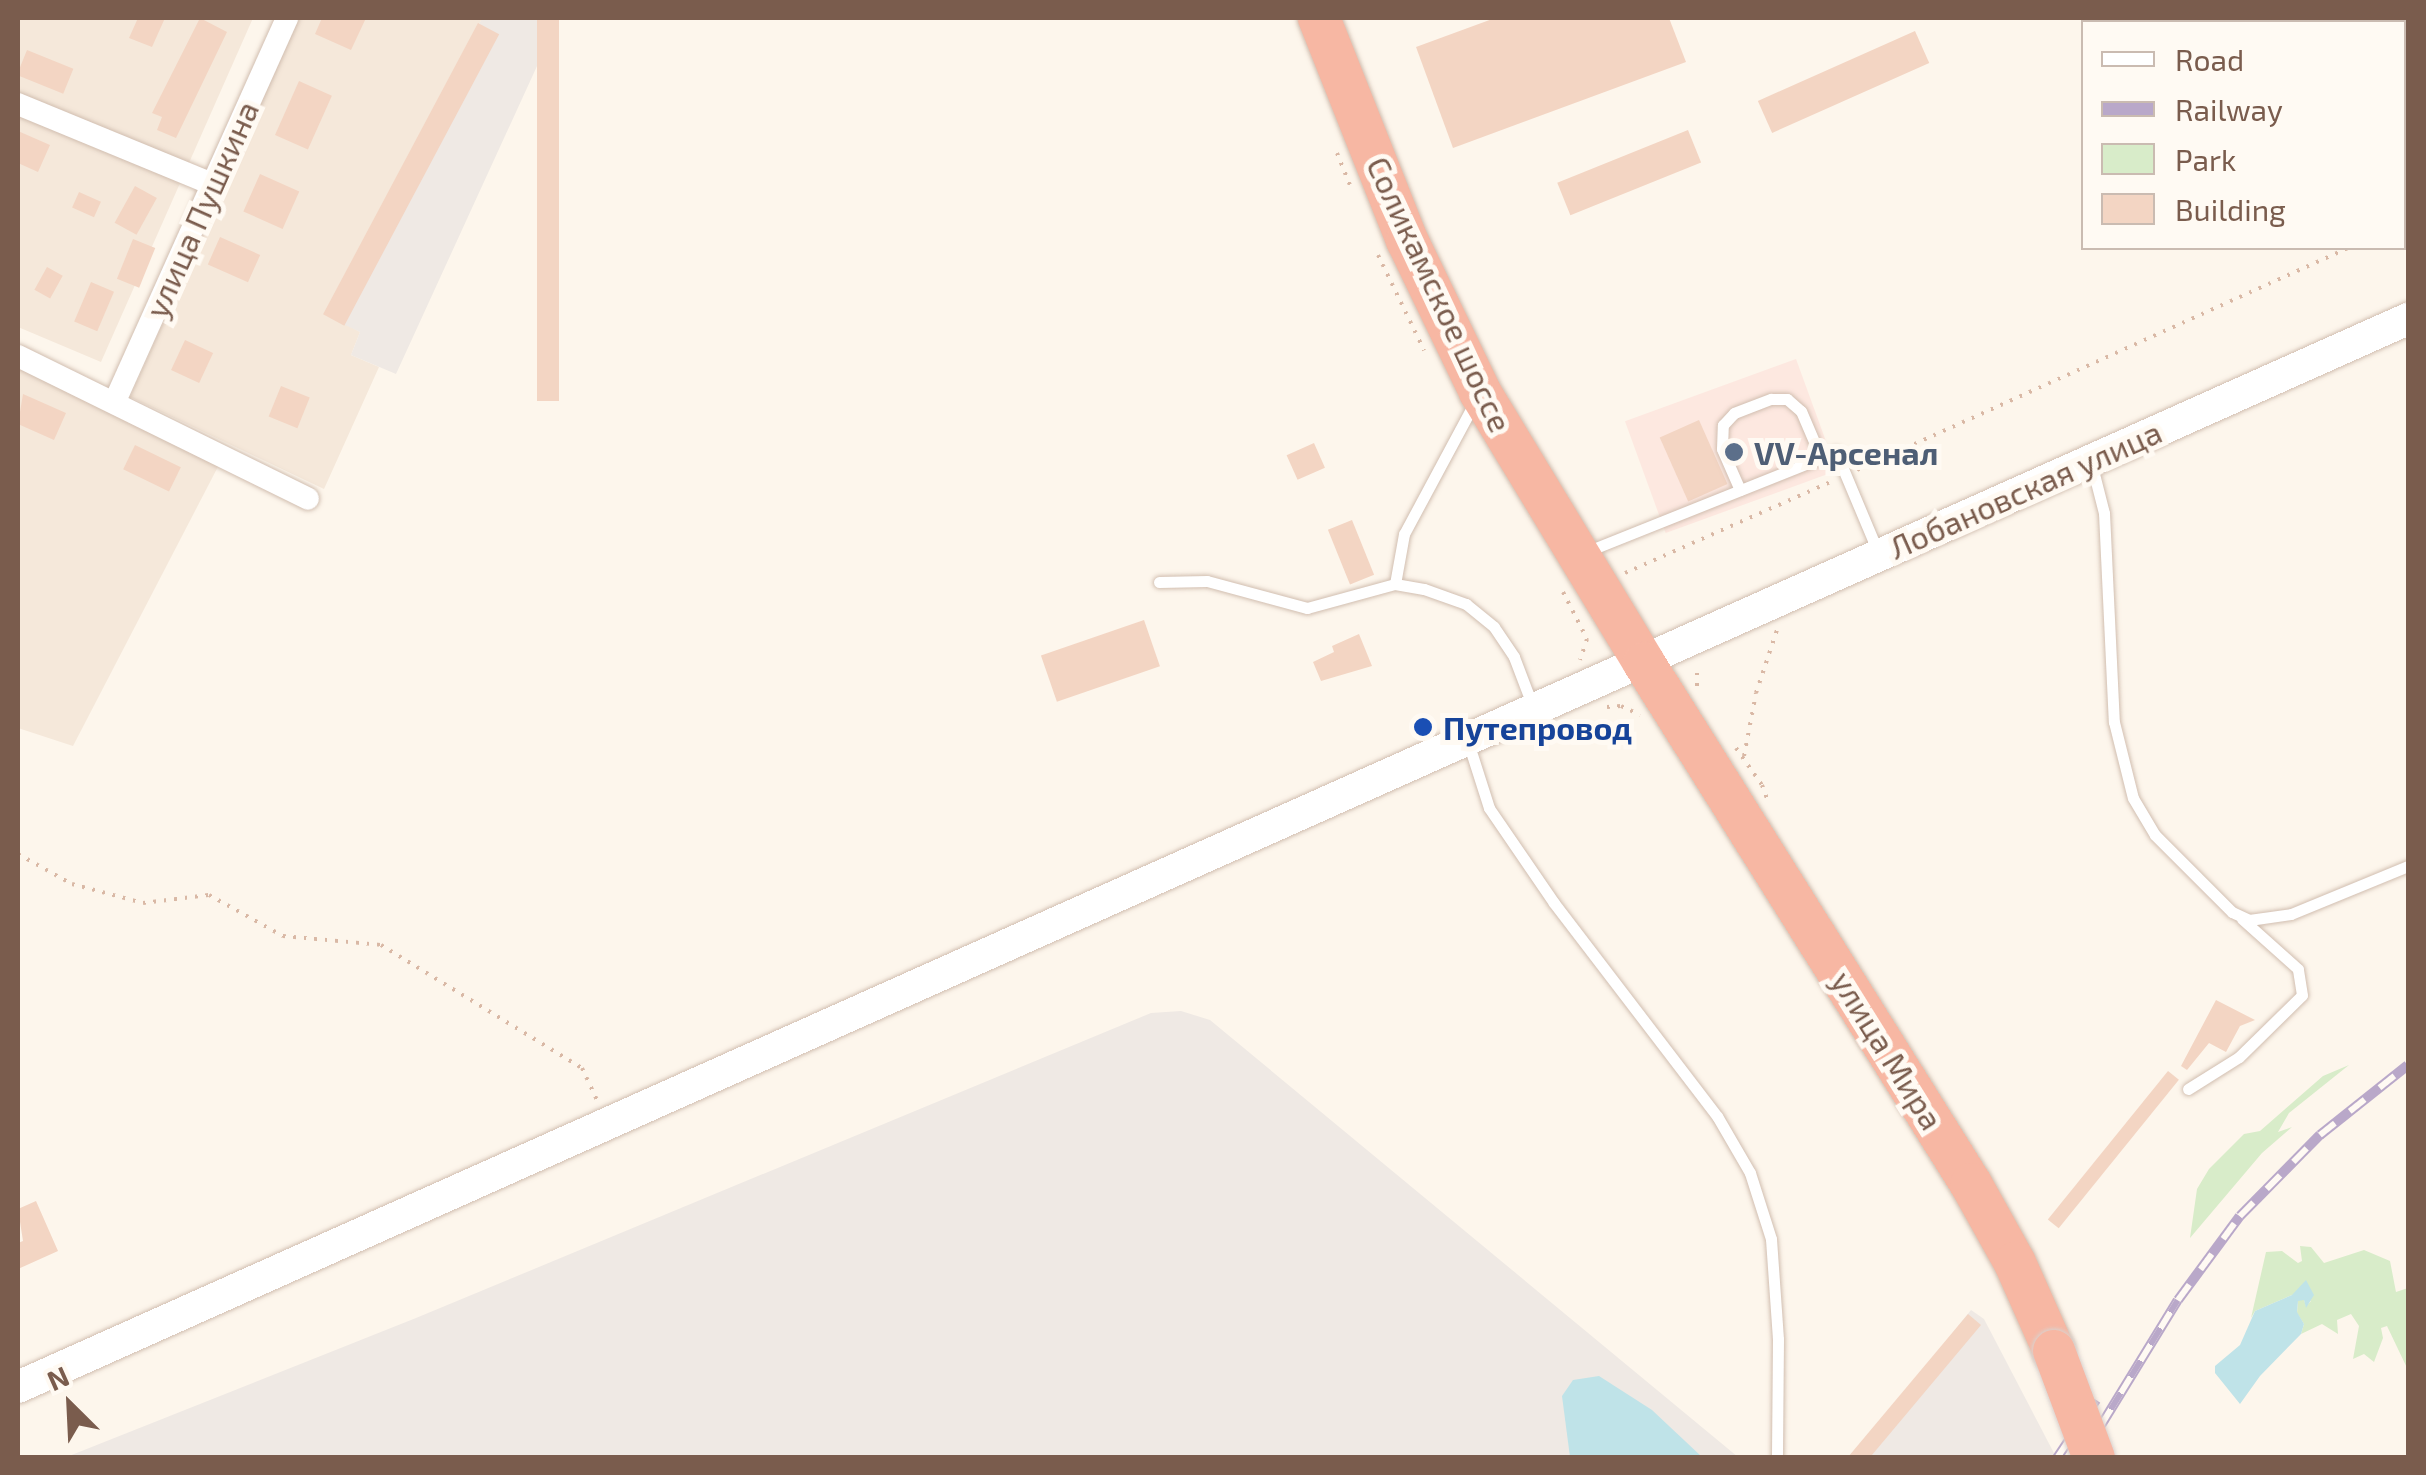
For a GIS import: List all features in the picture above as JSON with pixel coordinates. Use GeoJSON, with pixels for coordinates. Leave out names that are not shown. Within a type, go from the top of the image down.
{"type":"FeatureCollection","features":[{"type":"Feature","properties":{"kind":"highway","name":"Соликамское шоссе"},"geometry":{"type":"LineString","coordinates":[[1318,18],[1407,240],[1480,392],[1644,663]]}},
{"type":"Feature","properties":{"kind":"highway","name":"улица Мира"},"geometry":{"type":"LineString","coordinates":[[1644,663],[1971,1184],[2016,1263],[2094,1458]]}},
{"type":"Feature","properties":{"kind":"street","name":"улица Пушкина"},"geometry":{"type":"LineString","coordinates":[[115,401],[286,18]]}},
{"type":"Feature","properties":{"kind":"street"},"geometry":{"type":"LineString","coordinates":[[18,104],[212,184]]}},
{"type":"Feature","properties":{"kind":"street","name":"Лобановская улица"},"geometry":{"type":"LineString","coordinates":[[18,1387],[1468,742],[2408,318]]}},
{"type":"Feature","properties":{"kind":"street"},"geometry":{"type":"LineString","coordinates":[[18,356],[308,498]]}},
{"type":"Feature","properties":{"kind":"lane"},"geometry":{"type":"LineString","coordinates":[[1395,584],[1404,534],[1480,392]]}},
{"type":"Feature","properties":{"kind":"lane"},"geometry":{"type":"LineString","coordinates":[[1740,490],[1722,449],[1722,425],[1734,413],[1771,399],[1787,399],[1802,411],[1821,458]]}},
{"type":"Feature","properties":{"kind":"lane"},"geometry":{"type":"LineString","coordinates":[[1588,570],[1740,490],[1836,452],[1879,554]]}},
{"type":"Feature","properties":{"kind":"lane"},"geometry":{"type":"LineString","coordinates":[[2090,461],[2104,513],[2114,722],[2129,787],[2155,834],[2298,970],[2302,995],[2239,1057],[2188,1089]]}},
{"type":"Feature","properties":{"kind":"lane"},"geometry":{"type":"LineString","coordinates":[[1159,582],[1207,581],[1307,608],[1395,584],[1466,604],[1494,627],[1514,657],[1534,711]]}},
{"type":"Feature","properties":{"kind":"lane"},"geometry":{"type":"LineString","coordinates":[[1468,742],[1489,808],[1554,903],[1717,1116],[1750,1173],[1771,1239],[1778,1339],[1776,1458]]}},
{"type":"Feature","properties":{"kind":"lane"},"geometry":{"type":"LineString","coordinates":[[2239,917],[2259,920],[2291,914],[2408,866]]}},
{"type":"Feature","properties":{"kind":"path"},"geometry":{"type":"LineString","coordinates":[[1588,570],[1846,474],[2344,250]]}},
{"type":"Feature","properties":{"kind":"path"},"geometry":{"type":"LineString","coordinates":[[1744,756],[1756,694],[1782,616]]}},
{"type":"Feature","properties":{"kind":"path"},"geometry":{"type":"LineString","coordinates":[[1578,663],[1587,638]]}},
{"type":"Feature","properties":{"kind":"path"},"geometry":{"type":"LineString","coordinates":[[1698,662],[1694,677],[1700,695]]}},
{"type":"Feature","properties":{"kind":"path"},"geometry":{"type":"LineString","coordinates":[[1728,741],[1744,756],[1762,784]]}},
{"type":"Feature","properties":{"kind":"path"},"geometry":{"type":"LineString","coordinates":[[18,854],[72,884],[143,903],[208,895],[283,936],[381,945],[582,1068],[608,1125]]}},
{"type":"Feature","properties":{"kind":"shaded area"},"geometry":{"type":"Polygon","coordinates":[[[18,18],[253,18],[101,362],[18,327],[18,18]]]}},
{"type":"Feature","properties":{"kind":"shaded area"},"geometry":{"type":"Polygon","coordinates":[[[299,18],[482,18],[342,322],[360,332],[351,355],[379,367],[324,489],[130,397],[299,18]]]}},
{"type":"Feature","properties":{"kind":"shaded area"},"geometry":{"type":"Polygon","coordinates":[[[482,18],[559,18],[396,374],[351,355],[360,332],[341,323],[482,18]]]}},
{"type":"Feature","properties":{"kind":"shaded area","name":"VV-Арсенал"},"geometry":{"type":"Polygon","coordinates":[[[1796,359],[1837,471],[1666,533],[1625,421],[1796,359]]]}},
{"type":"Feature","properties":{"kind":"shaded area"},"geometry":{"type":"Polygon","coordinates":[[[18,366],[222,459],[73,746],[18,728],[18,366]]]}},
{"type":"Feature","properties":{"kind":"shaded area"},"geometry":{"type":"Polygon","coordinates":[[[1181,1011],[1210,1020],[1738,1457],[64,1458],[416,1318],[1151,1013],[1181,1011]]]}},
{"type":"Feature","properties":{"kind":"shaded area"},"geometry":{"type":"Polygon","coordinates":[[[1971,1310],[1984,1319],[2056,1457],[1852,1458],[1971,1310]]]}},
{"type":"Feature","properties":{"kind":"green space"},"geometry":{"type":"Polygon","coordinates":[[[2349,1065],[2289,1113],[2278,1132],[2292,1127],[2262,1153],[2190,1238],[2197,1189],[2209,1169],[2244,1134],[2260,1131],[2323,1076],[2349,1065]]]}},
{"type":"Feature","properties":{"kind":"green space"},"geometry":{"type":"Polygon","coordinates":[[[2300,1246],[2311,1247],[2324,1263],[2364,1250],[2390,1261],[2396,1292],[2408,1288],[2408,1370],[2387,1326],[2381,1328],[2383,1338],[2374,1362],[2364,1354],[2353,1359],[2359,1326],[2351,1314],[2337,1320],[2338,1334],[2322,1324],[2301,1334],[2304,1324],[2297,1313],[2298,1300],[2304,1300],[2306,1306],[2311,1301],[2292,1295],[2255,1311],[2251,1318],[2266,1252],[2282,1251],[2298,1263],[2302,1261],[2300,1246]]]}},
{"type":"Feature","properties":{"kind":"water"},"geometry":{"type":"Polygon","coordinates":[[[2306,1280],[2314,1295],[2306,1308],[2304,1300],[2298,1301],[2297,1312],[2304,1324],[2301,1334],[2260,1376],[2240,1404],[2215,1373],[2215,1366],[2240,1345],[2255,1311],[2292,1295],[2306,1280]]]}},
{"type":"Feature","properties":{"kind":"water"},"geometry":{"type":"Polygon","coordinates":[[[1599,1376],[1652,1410],[1702,1457],[1570,1457],[1562,1396],[1573,1380],[1599,1376]]]}},
{"type":"Feature","properties":{"kind":"building"},"geometry":{"type":"Polygon","coordinates":[[[138,18],[165,18],[152,47],[129,38],[138,18]]]}},
{"type":"Feature","properties":{"kind":"building"},"geometry":{"type":"Polygon","coordinates":[[[200,18],[227,32],[176,138],[157,130],[162,117],[152,113],[200,18]]]}},
{"type":"Feature","properties":{"kind":"building"},"geometry":{"type":"Polygon","coordinates":[[[322,18],[366,18],[351,50],[315,34],[322,18]]]}},
{"type":"Feature","properties":{"kind":"building"},"geometry":{"type":"Polygon","coordinates":[[[537,18],[559,18],[559,401],[537,401],[537,18]]]}},
{"type":"Feature","properties":{"kind":"building"},"geometry":{"type":"Polygon","coordinates":[[[1495,18],[1669,18],[1686,62],[1453,148],[1416,47],[1495,18]]]}},
{"type":"Feature","properties":{"kind":"building"},"geometry":{"type":"Polygon","coordinates":[[[478,23],[499,34],[344,326],[323,314],[478,23]]]}},
{"type":"Feature","properties":{"kind":"building"},"geometry":{"type":"Polygon","coordinates":[[[1915,31],[1929,63],[1772,133],[1758,101],[1915,31]]]}},
{"type":"Feature","properties":{"kind":"building"},"geometry":{"type":"Polygon","coordinates":[[[27,50],[73,69],[63,94],[18,75],[27,50]]]}},
{"type":"Feature","properties":{"kind":"building"},"geometry":{"type":"Polygon","coordinates":[[[299,81],[332,96],[308,150],[275,135],[299,81]]]}},
{"type":"Feature","properties":{"kind":"building"},"geometry":{"type":"Polygon","coordinates":[[[1688,130],[1701,162],[1570,215],[1557,183],[1688,130]]]}},
{"type":"Feature","properties":{"kind":"building"},"geometry":{"type":"Polygon","coordinates":[[[18,131],[50,145],[38,172],[18,163],[18,131]]]}},
{"type":"Feature","properties":{"kind":"building"},"geometry":{"type":"Polygon","coordinates":[[[260,174],[299,191],[283,229],[243,211],[260,174]]]}},
{"type":"Feature","properties":{"kind":"building"},"geometry":{"type":"Polygon","coordinates":[[[135,186],[157,198],[137,235],[115,223],[135,186]]]}},
{"type":"Feature","properties":{"kind":"building"},"geometry":{"type":"Polygon","coordinates":[[[79,192],[101,202],[94,217],[72,208],[79,192]]]}},
{"type":"Feature","properties":{"kind":"building"},"geometry":{"type":"Polygon","coordinates":[[[220,237],[260,255],[248,282],[208,264],[220,237]]]}},
{"type":"Feature","properties":{"kind":"building"},"geometry":{"type":"Polygon","coordinates":[[[133,239],[155,248],[139,288],[117,279],[133,239]]]}},
{"type":"Feature","properties":{"kind":"building"},"geometry":{"type":"Polygon","coordinates":[[[47,267],[63,276],[50,298],[34,290],[47,267]]]}},
{"type":"Feature","properties":{"kind":"building"},"geometry":{"type":"Polygon","coordinates":[[[91,282],[114,292],[97,331],[74,322],[91,282]]]}},
{"type":"Feature","properties":{"kind":"building"},"geometry":{"type":"Polygon","coordinates":[[[185,340],[213,353],[199,383],[171,370],[185,340]]]}},
{"type":"Feature","properties":{"kind":"building"},"geometry":{"type":"Polygon","coordinates":[[[281,386],[310,398],[297,428],[269,417],[281,386]]]}},
{"type":"Feature","properties":{"kind":"building"},"geometry":{"type":"Polygon","coordinates":[[[23,394],[66,413],[54,440],[18,424],[23,394]]]}},
{"type":"Feature","properties":{"kind":"building"},"geometry":{"type":"Polygon","coordinates":[[[1699,420],[1727,484],[1688,501],[1660,437],[1699,420]]]}},
{"type":"Feature","properties":{"kind":"building"},"geometry":{"type":"Polygon","coordinates":[[[1314,443],[1325,468],[1298,480],[1287,455],[1314,443]]]}},
{"type":"Feature","properties":{"kind":"building"},"geometry":{"type":"Polygon","coordinates":[[[135,445],[181,467],[169,492],[123,469],[135,445]]]}},
{"type":"Feature","properties":{"kind":"building"},"geometry":{"type":"Polygon","coordinates":[[[1352,520],[1374,575],[1350,584],[1328,530],[1352,520]]]}},
{"type":"Feature","properties":{"kind":"building"},"geometry":{"type":"Polygon","coordinates":[[[1144,620],[1160,666],[1057,702],[1041,655],[1144,620]]]}},
{"type":"Feature","properties":{"kind":"building"},"geometry":{"type":"Polygon","coordinates":[[[1359,634],[1372,666],[1321,681],[1313,662],[1334,652],[1332,646],[1359,634]]]}},
{"type":"Feature","properties":{"kind":"building"},"geometry":{"type":"Polygon","coordinates":[[[2216,1000],[2255,1020],[2240,1026],[2226,1052],[2209,1043],[2187,1070],[2181,1066],[2216,1000]]]}},
{"type":"Feature","properties":{"kind":"building"},"geometry":{"type":"Polygon","coordinates":[[[2168,1071],[2179,1080],[2059,1228],[2048,1219],[2168,1071]]]}},
{"type":"Feature","properties":{"kind":"building"},"geometry":{"type":"Polygon","coordinates":[[[36,1201],[58,1251],[18,1269],[18,1243],[23,1241],[18,1209],[36,1201]]]}},
{"type":"Feature","properties":{"kind":"building"},"geometry":{"type":"Polygon","coordinates":[[[1968,1314],[1981,1325],[1869,1458],[1849,1456],[1968,1314]]]}},
{"type":"Feature","properties":{"kind":"railway"},"geometry":{"type":"LineString","coordinates":[[2081,1458],[2178,1300],[2240,1216],[2320,1135],[2408,1065]]}},
{"type":"Feature","properties":{"kind":"railway"},"geometry":{"type":"LineString","coordinates":[[2057,1458],[2096,1400]]}},
{"type":"Feature","properties":{"kind":"place","name":"VV-Арсенал"},"geometry":{"type":"Point","coordinates":[1734,452]}},
{"type":"Feature","properties":{"kind":"place","name":"Путепровод"},"geometry":{"type":"Point","coordinates":[1423,727]}}]}
